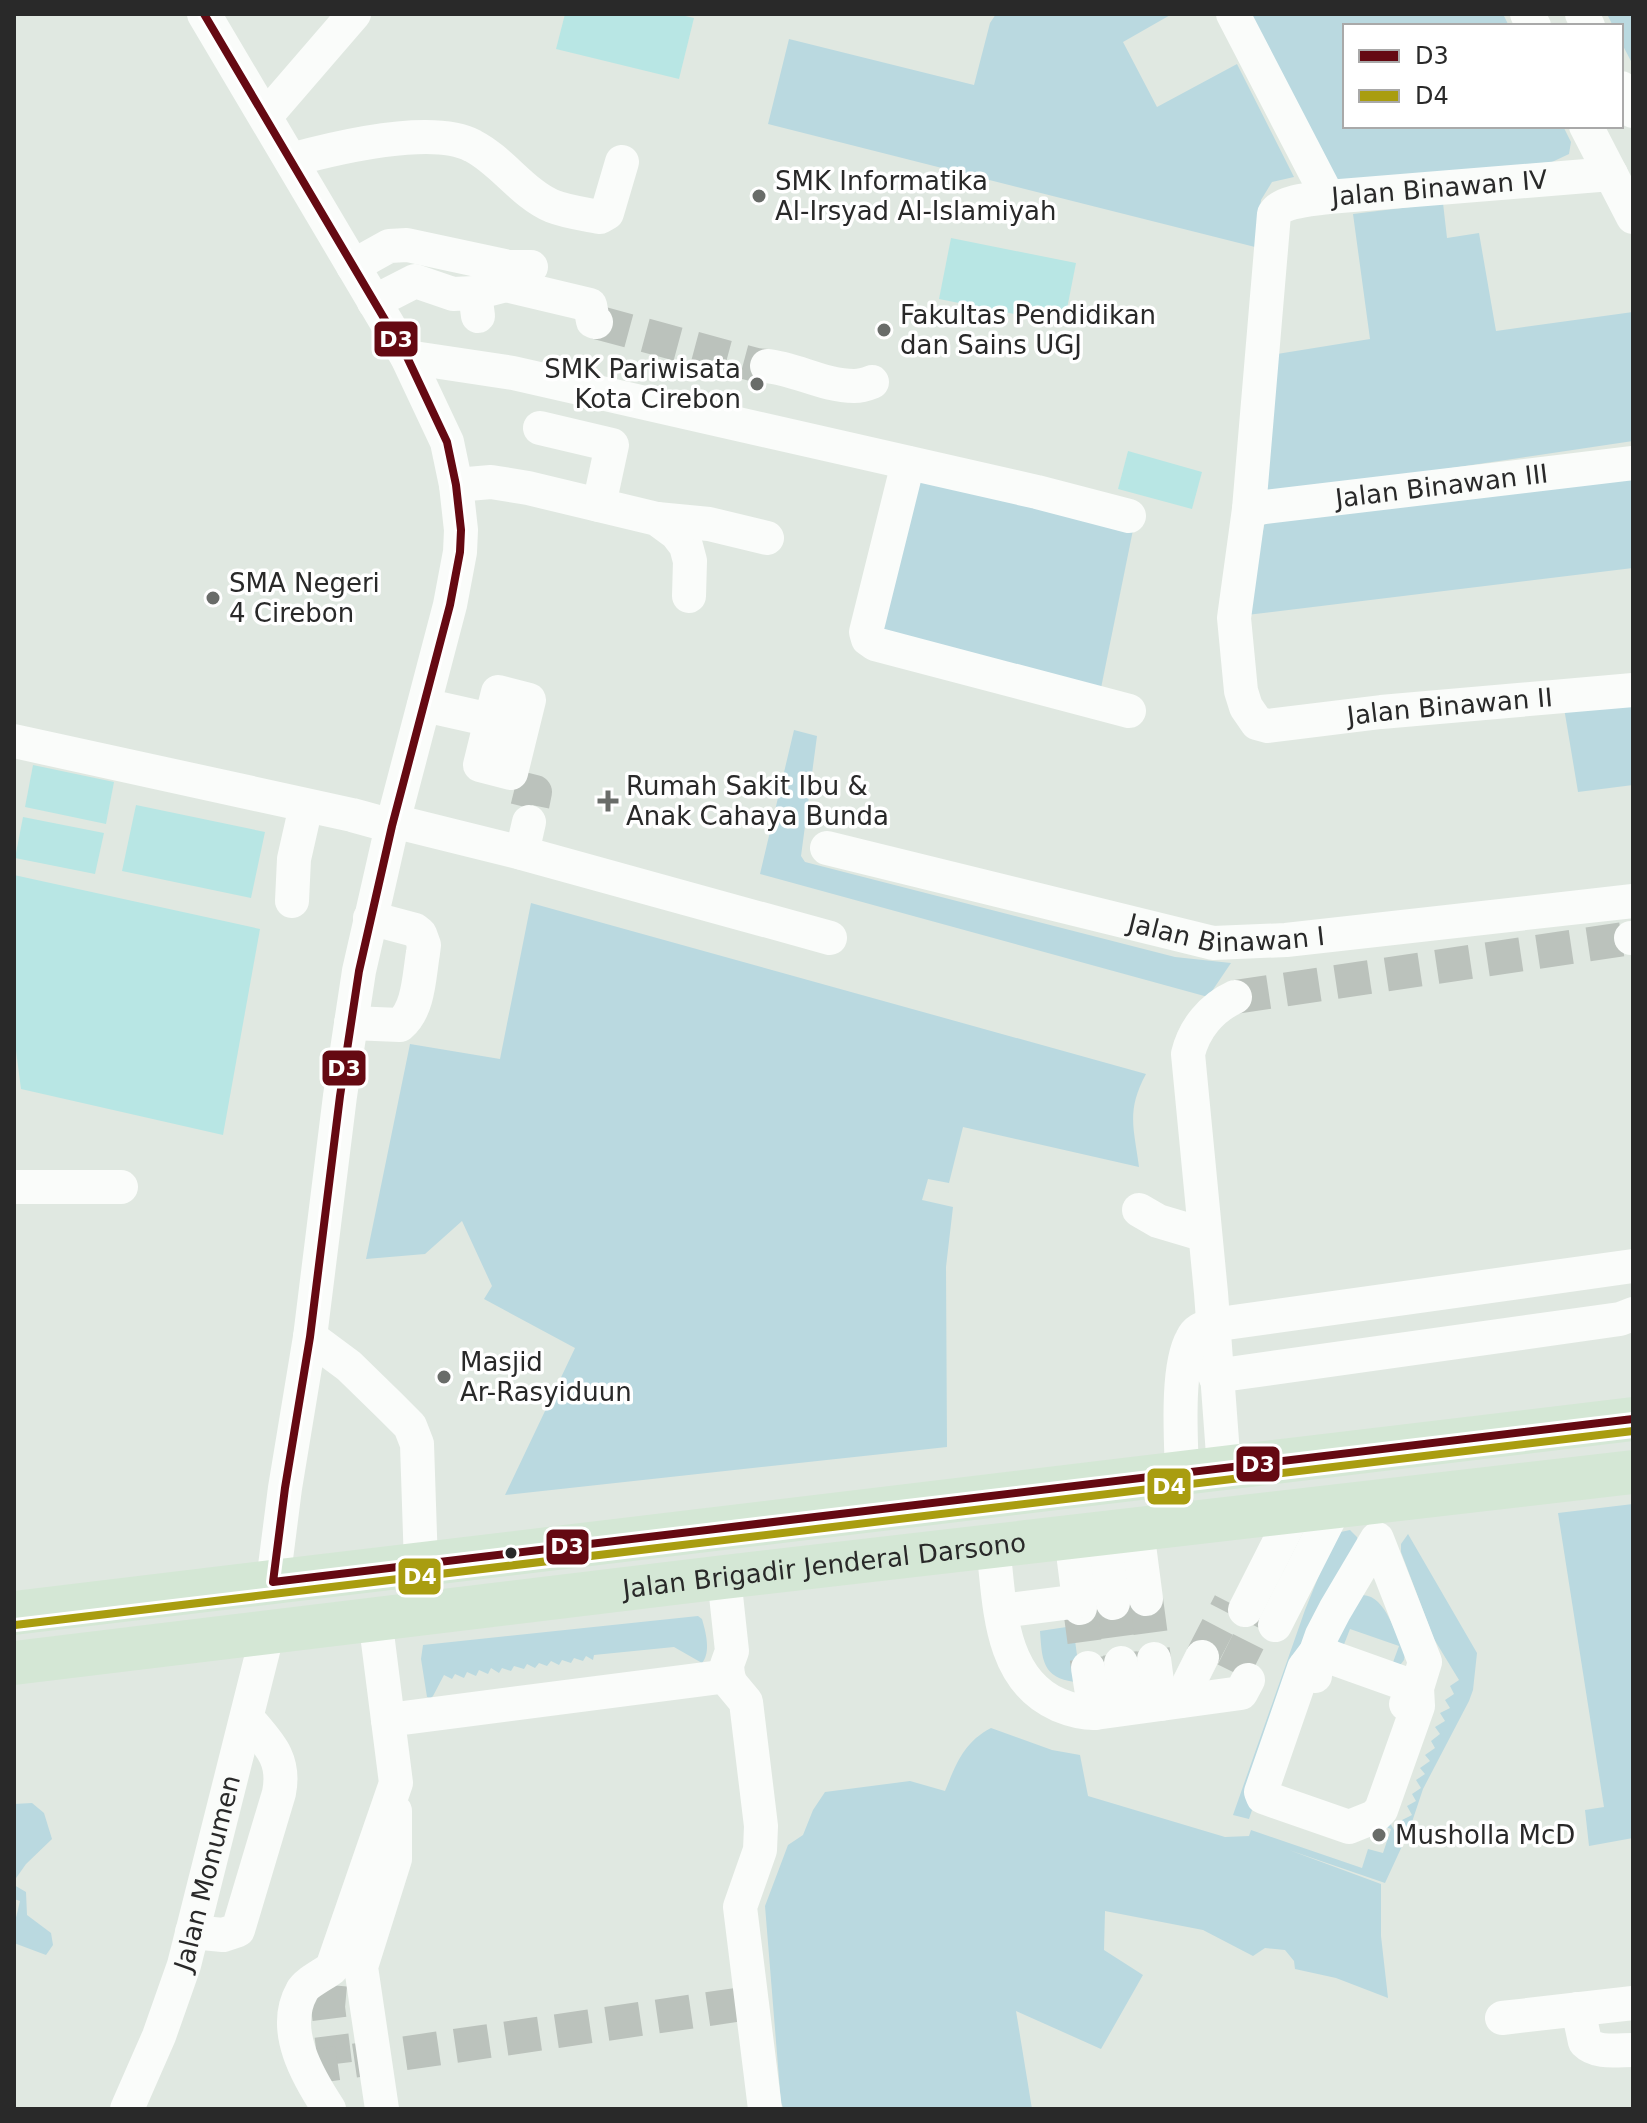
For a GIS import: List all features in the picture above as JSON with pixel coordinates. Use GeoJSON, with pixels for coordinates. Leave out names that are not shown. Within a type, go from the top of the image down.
{"type":"FeatureCollection","features":[{"type":"Feature","properties":{"kind":"highway","name":"Jalan Brigadir Jenderal Darsono"},"geometry":{"type":"LineString","coordinates":[[14,1613],[1203,1471],[1624,1413]]}},
{"type":"Feature","properties":{"kind":"highway","name":"Jalan Brigadir Jenderal Darsono"},"geometry":{"type":"LineString","coordinates":[[14,1663],[268,1631],[384,1627],[719,1578],[1112,1532],[1328,1514],[1633,1472]]}},
{"type":"Feature","properties":{"kind":"street"},"geometry":{"type":"LineString","coordinates":[[204,14],[407,357],[447,442],[461,530],[450,605],[392,824],[370,918],[351,1023],[310,1337],[273,1582]]}},
{"type":"Feature","properties":{"kind":"street"},"geometry":{"type":"LineString","coordinates":[[266,116],[354,14]]}},
{"type":"Feature","properties":{"kind":"street","name":"Jalan Binawan IV"},"geometry":{"type":"LineString","coordinates":[[1233,14],[1328,197],[1611,174]]}},
{"type":"Feature","properties":{"kind":"street"},"geometry":{"type":"LineString","coordinates":[[1623,92],[1633,111]]}},
{"type":"Feature","properties":{"kind":"street"},"geometry":{"type":"LineString","coordinates":[[1587,128],[1633,217]]}},
{"type":"Feature","properties":{"kind":"street"},"geometry":{"type":"LineString","coordinates":[[291,160],[341,146],[450,137],[475,146],[550,205],[600,217],[607,213],[622,162]]}},
{"type":"Feature","properties":{"kind":"street"},"geometry":{"type":"LineString","coordinates":[[1249,509],[1274,214],[1278,208],[1328,197]]}},
{"type":"Feature","properties":{"kind":"street"},"geometry":{"type":"LineString","coordinates":[[353,266],[389,246],[407,245],[509,267],[531,267]]}},
{"type":"Feature","properties":{"kind":"street"},"geometry":{"type":"LineString","coordinates":[[374,302],[415,281],[477,304],[506,285],[590,305],[593,321],[596,322]]}},
{"type":"Feature","properties":{"kind":"street"},"geometry":{"type":"LineString","coordinates":[[407,357],[513,373],[1037,492],[1129,516]]}},
{"type":"Feature","properties":{"kind":"street"},"geometry":{"type":"LineString","coordinates":[[767,366],[855,387],[872,382]]}},
{"type":"Feature","properties":{"kind":"street"},"geometry":{"type":"LineString","coordinates":[[540,428],[612,445],[599,505]]}},
{"type":"Feature","properties":{"kind":"street"},"geometry":{"type":"LineString","coordinates":[[908,463],[866,632],[868,639],[875,644],[1129,711]]}},
{"type":"Feature","properties":{"kind":"street","name":"Jalan Binawan III"},"geometry":{"type":"LineString","coordinates":[[1249,509],[1633,463]]}},
{"type":"Feature","properties":{"kind":"street"},"geometry":{"type":"LineString","coordinates":[[456,485],[491,482],[528,488],[657,519],[709,524],[767,538]]}},
{"type":"Feature","properties":{"kind":"street","name":"Jalan Binawan II"},"geometry":{"type":"LineString","coordinates":[[1249,509],[1234,618],[1241,691],[1246,707],[1257,723],[1268,726],[1633,690]]}},
{"type":"Feature","properties":{"kind":"street"},"geometry":{"type":"LineString","coordinates":[[657,519],[676,533],[686,546],[690,561],[689,596]]}},
{"type":"Feature","properties":{"kind":"street"},"geometry":{"type":"LineString","coordinates":[[424,705],[491,720],[498,692],[529,700],[513,780]]}},
{"type":"Feature","properties":{"kind":"street"},"geometry":{"type":"LineString","coordinates":[[14,741],[392,824],[525,837],[830,938]]}},
{"type":"Feature","properties":{"kind":"street"},"geometry":{"type":"LineString","coordinates":[[292,901],[294,859],[306,806]]}},
{"type":"Feature","properties":{"kind":"street","name":"Jalan Binawan I"},"geometry":{"type":"LineString","coordinates":[[827,848],[1213,943],[1286,940],[1633,901]]}},
{"type":"Feature","properties":{"kind":"street"},"geometry":{"type":"LineString","coordinates":[[351,1023],[400,1025],[407,1019],[414,1002],[423,953],[420,934],[370,918]]}},
{"type":"Feature","properties":{"kind":"street"},"geometry":{"type":"LineString","coordinates":[[1203,1471],[1215,1376],[1188,1054],[1195,1032],[1206,1018],[1222,1003],[1235,997]]}},
{"type":"Feature","properties":{"kind":"street"},"geometry":{"type":"LineString","coordinates":[[14,1187],[121,1187]]}},
{"type":"Feature","properties":{"kind":"street"},"geometry":{"type":"LineString","coordinates":[[1139,1210],[1158,1221],[1205,1235]]}},
{"type":"Feature","properties":{"kind":"street"},"geometry":{"type":"LineString","coordinates":[[1203,1471],[1180,1419],[1187,1350],[1192,1337],[1199,1330],[1212,1325],[1633,1266]]}},
{"type":"Feature","properties":{"kind":"street"},"geometry":{"type":"LineString","coordinates":[[1215,1376],[1620,1319],[1633,1314]]}},
{"type":"Feature","properties":{"kind":"street"},"geometry":{"type":"LineString","coordinates":[[310,1337],[349,1366],[410,1426],[417,1444],[421,1565]]}},
{"type":"Feature","properties":{"kind":"street"},"geometry":{"type":"LineString","coordinates":[[1328,1514],[1252,1614],[1328,1514]]}},
{"type":"Feature","properties":{"kind":"street"},"geometry":{"type":"LineString","coordinates":[[1328,1514],[1425,1662],[1417,1688],[1418,1706],[1381,1810],[1374,1817],[1349,1827],[1261,1794],[1304,1668],[1316,1652],[1335,1610],[1328,1514]]}},
{"type":"Feature","properties":{"kind":"street"},"geometry":{"type":"LineString","coordinates":[[1112,1532],[1115,1602]]}},
{"type":"Feature","properties":{"kind":"street"},"geometry":{"type":"LineString","coordinates":[[1112,1532],[1115,1602]]}},
{"type":"Feature","properties":{"kind":"street"},"geometry":{"type":"LineString","coordinates":[[993,1546],[1004,1631],[1020,1674],[1033,1689],[1050,1701],[1082,1713],[1166,1684]]}},
{"type":"Feature","properties":{"kind":"street"},"geometry":{"type":"LineString","coordinates":[[719,1578],[732,1651],[728,1670],[731,1684],[746,1702],[761,1826],[760,1850],[740,1907],[744,2004],[765,2109]]}},
{"type":"Feature","properties":{"kind":"street"},"geometry":{"type":"LineString","coordinates":[[1001,1611],[1115,1602]]}},
{"type":"Feature","properties":{"kind":"street"},"geometry":{"type":"LineString","coordinates":[[382,2109],[361,1967],[395,1859],[399,1718],[384,1627]]}},
{"type":"Feature","properties":{"kind":"street","name":"Jalan Monumen"},"geometry":{"type":"LineString","coordinates":[[127,2109],[159,2036],[184,1965],[268,1631]]}},
{"type":"Feature","properties":{"kind":"street"},"geometry":{"type":"LineString","coordinates":[[1316,1652],[1417,1688]]}},
{"type":"Feature","properties":{"kind":"street"},"geometry":{"type":"LineString","coordinates":[[1316,1652],[1316,1673],[1278,1781],[1280,1786],[1325,1803],[1359,1812],[1370,1804],[1406,1702],[1417,1688]]}},
{"type":"Feature","properties":{"kind":"street"},"geometry":{"type":"LineString","coordinates":[[399,1718],[728,1670]]}},
{"type":"Feature","properties":{"kind":"street"},"geometry":{"type":"LineString","coordinates":[[192,1932],[223,1935],[238,1930],[279,1793],[281,1781],[274,1749],[247,1718]]}},
{"type":"Feature","properties":{"kind":"street"},"geometry":{"type":"LineString","coordinates":[[329,2109],[307,2074],[294,2030],[296,2007],[302,1990],[331,1977],[396,1783]]}},
{"type":"Feature","properties":{"kind":"street"},"geometry":{"type":"LineString","coordinates":[[1502,2018],[1633,2003]]}},
{"type":"Feature","properties":{"kind":"street"},"geometry":{"type":"LineString","coordinates":[[1578,2009],[1585,2042],[1589,2046],[1599,2050],[1633,2050]]}},
{"type":"Feature","properties":{"kind":"shaded area"},"geometry":{"type":"Polygon","coordinates":[[[565,14],[676,14],[694,18],[679,79],[556,49],[565,14]]]}},
{"type":"Feature","properties":{"kind":"shaded area"},"geometry":{"type":"Polygon","coordinates":[[[996,14],[1172,14],[1123,42],[1157,107],[1237,64],[1294,177],[1272,182],[1261,200],[1255,247],[768,124],[789,39],[974,85],[990,23],[996,14]]]}},
{"type":"Feature","properties":{"kind":"shaded area"},"geometry":{"type":"Polygon","coordinates":[[[1249,14],[1503,14],[1508,24],[1343,24],[1343,128],[1564,128],[1571,142],[1569,154],[1552,162],[1341,183],[1333,178],[1249,14]]]}},
{"type":"Feature","properties":{"kind":"shaded area"},"geometry":{"type":"Polygon","coordinates":[[[1607,14],[1633,14],[1633,65],[1623,46],[1623,24],[1612,24],[1607,14]]]}},
{"type":"Feature","properties":{"kind":"shaded area"},"geometry":{"type":"Polygon","coordinates":[[[1443,203],[1447,238],[1479,233],[1496,331],[1633,312],[1633,441],[1296,491],[1263,492],[1277,354],[1370,339],[1353,214],[1443,203]]]}},
{"type":"Feature","properties":{"kind":"shaded area"},"geometry":{"type":"Polygon","coordinates":[[[951,238],[1076,263],[1064,324],[939,299],[951,238]]]}},
{"type":"Feature","properties":{"kind":"shaded area"},"geometry":{"type":"Polygon","coordinates":[[[1128,451],[1202,472],[1192,509],[1118,489],[1128,451]]]}},
{"type":"Feature","properties":{"kind":"shaded area"},"geometry":{"type":"Polygon","coordinates":[[[912,468],[1134,525],[1100,693],[881,635],[912,468]]]}},
{"type":"Feature","properties":{"kind":"shaded area"},"geometry":{"type":"Polygon","coordinates":[[[1633,478],[1633,568],[1247,615],[1264,525],[1275,518],[1633,478]]]}},
{"type":"Feature","properties":{"kind":"shaded area"},"geometry":{"type":"Polygon","coordinates":[[[1633,701],[1633,785],[1578,792],[1564,708],[1633,701]]]}},
{"type":"Feature","properties":{"kind":"shaded area"},"geometry":{"type":"Polygon","coordinates":[[[794,730],[817,736],[801,856],[805,862],[1175,957],[1231,963],[1208,997],[760,874],[794,730]]]}},
{"type":"Feature","properties":{"kind":"shaded area"},"geometry":{"type":"Polygon","coordinates":[[[33,765],[114,782],[106,824],[25,807],[33,765]]]}},
{"type":"Feature","properties":{"kind":"shaded area"},"geometry":{"type":"Polygon","coordinates":[[[136,805],[265,832],[251,898],[122,871],[136,805]]]}},
{"type":"Feature","properties":{"kind":"shaded area"},"geometry":{"type":"Polygon","coordinates":[[[23,817],[104,833],[95,874],[15,858],[23,817]]]}},
{"type":"Feature","properties":{"kind":"shaded area"},"geometry":{"type":"Polygon","coordinates":[[[14,875],[260,929],[223,1135],[21,1089],[14,1036],[14,875]]]}},
{"type":"Feature","properties":{"kind":"shaded area"},"geometry":{"type":"Polygon","coordinates":[[[531,903],[1146,1074],[1134,1109],[1139,1167],[963,1127],[949,1183],[928,1179],[922,1200],[953,1207],[946,1267],[947,1447],[505,1495],[575,1348],[484,1299],[492,1286],[462,1221],[425,1254],[366,1259],[410,1044],[500,1059],[531,903]]]}},
{"type":"Feature","properties":{"kind":"shaded area"},"geometry":{"type":"Polygon","coordinates":[[[1633,1504],[1633,1838],[1589,1846],[1585,1810],[1604,1807],[1558,1513],[1633,1504]]]}},
{"type":"Feature","properties":{"kind":"shaded area"},"geometry":{"type":"Polygon","coordinates":[[[1350,1530],[1357,1537],[1360,1547],[1300,1657],[1292,1655],[1277,1696],[1249,1819],[1233,1815],[1305,1610],[1336,1533],[1350,1530]]]}},
{"type":"Feature","properties":{"kind":"shaded area"},"geometry":{"type":"Polygon","coordinates":[[[1408,1534],[1477,1653],[1469,1701],[1423,1789],[1409,1831],[1385,1883],[1289,1850],[1381,1884],[1381,1936],[1388,1998],[1336,1978],[1295,1969],[1294,1961],[1285,1950],[1265,1948],[1253,1956],[1203,1930],[1105,1911],[1104,1950],[1143,1975],[1101,2049],[1016,2011],[1032,2109],[784,2109],[781,2103],[765,1906],[788,1845],[803,1835],[813,1810],[825,1792],[910,1781],[945,1791],[967,1747],[991,1728],[1052,1750],[1080,1755],[1088,1796],[1225,1837],[1249,1836],[1251,1830],[1362,1868],[1368,1849],[1383,1853],[1391,1829],[1377,1824],[1387,1818],[1397,1835],[1406,1829],[1402,1820],[1412,1815],[1407,1806],[1416,1801],[1412,1794],[1421,1788],[1416,1780],[1425,1774],[1420,1768],[1430,1761],[1425,1755],[1435,1748],[1431,1741],[1440,1734],[1435,1727],[1445,1721],[1440,1713],[1450,1708],[1445,1700],[1454,1694],[1450,1686],[1459,1680],[1434,1639],[1401,1552],[1401,1544],[1408,1534]]]}},
{"type":"Feature","properties":{"kind":"shaded area"},"geometry":{"type":"Polygon","coordinates":[[[1363,1595],[1378,1602],[1389,1618],[1405,1654],[1401,1664],[1392,1665],[1399,1646],[1350,1629],[1343,1647],[1336,1639],[1363,1595]]]}},
{"type":"Feature","properties":{"kind":"shaded area"},"geometry":{"type":"Polygon","coordinates":[[[698,1616],[702,1619],[707,1642],[702,1663],[674,1647],[594,1655],[593,1660],[586,1656],[583,1661],[574,1658],[571,1663],[562,1660],[559,1665],[551,1661],[547,1666],[539,1663],[535,1668],[527,1664],[524,1669],[514,1666],[511,1671],[502,1668],[499,1673],[491,1668],[488,1674],[479,1670],[476,1676],[467,1672],[464,1678],[455,1674],[452,1679],[444,1675],[433,1696],[427,1697],[421,1659],[423,1645],[698,1616]]]}},
{"type":"Feature","properties":{"kind":"shaded area"},"geometry":{"type":"Polygon","coordinates":[[[1073,1626],[1080,1677],[1075,1682],[1056,1676],[1046,1666],[1040,1631],[1073,1626]]]}},
{"type":"Feature","properties":{"kind":"shaded area"},"geometry":{"type":"Polygon","coordinates":[[[32,1803],[44,1813],[52,1839],[26,1864],[14,1881],[14,1804],[32,1803]]]}},
{"type":"Feature","properties":{"kind":"shaded area"},"geometry":{"type":"Polygon","coordinates":[[[14,1885],[26,1892],[27,1915],[51,1933],[53,1945],[46,1955],[14,1943],[14,1926],[20,1901],[14,1899],[14,1885]]]}},
{"type":"Feature","properties":{"kind":"tunnel"},"geometry":{"type":"LineString","coordinates":[[596,322],[767,366]]}},
{"type":"Feature","properties":{"kind":"tunnel"},"geometry":{"type":"LineString","coordinates":[[515,787],[535,792],[529,822]]}},
{"type":"Feature","properties":{"kind":"tunnel"},"geometry":{"type":"LineString","coordinates":[[1235,997],[1631,938]]}},
{"type":"Feature","properties":{"kind":"tunnel"},"geometry":{"type":"LineString","coordinates":[[1146,1599],[1154,1659]]}},
{"type":"Feature","properties":{"kind":"tunnel"},"geometry":{"type":"LineString","coordinates":[[1113,1603],[1121,1663]]}},
{"type":"Feature","properties":{"kind":"tunnel"},"geometry":{"type":"LineString","coordinates":[[1202,1657],[1230,1603]]}},
{"type":"Feature","properties":{"kind":"tunnel"},"geometry":{"type":"LineString","coordinates":[[1080,1608],[1088,1668]]}},
{"type":"Feature","properties":{"kind":"tunnel"},"geometry":{"type":"LineString","coordinates":[[1233,1672],[1260,1618]]}},
{"type":"Feature","properties":{"kind":"tunnel"},"geometry":{"type":"LineString","coordinates":[[330,1985],[328,2007],[335,2064]]}},
{"type":"Feature","properties":{"kind":"tunnel"},"geometry":{"type":"LineString","coordinates":[[304,2068],[736,2005]]}},
{"type":"Feature","properties":{"kind":"transit line","name":"D3"},"geometry":{"type":"LineString","coordinates":[[204,14],[407,357],[447,442],[461,530],[450,605],[392,826],[359,971],[310,1337],[273,1582],[1633,1419]]}},
{"type":"Feature","properties":{"kind":"transit line","name":"D4"},"geometry":{"type":"LineString","coordinates":[[15,1625],[1633,1431]]}},
{"type":"Feature","properties":{"kind":"place","name":"SMK Informatika Al-Irsyad Al-Islamiyah"},"geometry":{"type":"Point","coordinates":[759,196]}},
{"type":"Feature","properties":{"kind":"place","name":"Fakultas Pendidikan dan Sains UGJ"},"geometry":{"type":"Point","coordinates":[884,330]}},
{"type":"Feature","properties":{"kind":"place","name":"SMK Pariwisata Kota Cirebon"},"geometry":{"type":"Point","coordinates":[757,384]}},
{"type":"Feature","properties":{"kind":"place","name":"SMA Negeri 4 Cirebon"},"geometry":{"type":"Point","coordinates":[213,598]}},
{"type":"Feature","properties":{"kind":"place","name":"Rumah Sakit Ibu & Anak Cahaya Bunda"},"geometry":{"type":"Point","coordinates":[608,801]}},
{"type":"Feature","properties":{"kind":"place","name":"Masjid Ar-Rasyiduun"},"geometry":{"type":"Point","coordinates":[444,1377]}},
{"type":"Feature","properties":{"kind":"place","name":"Musholla McD"},"geometry":{"type":"Point","coordinates":[1379,1835]}}]}
